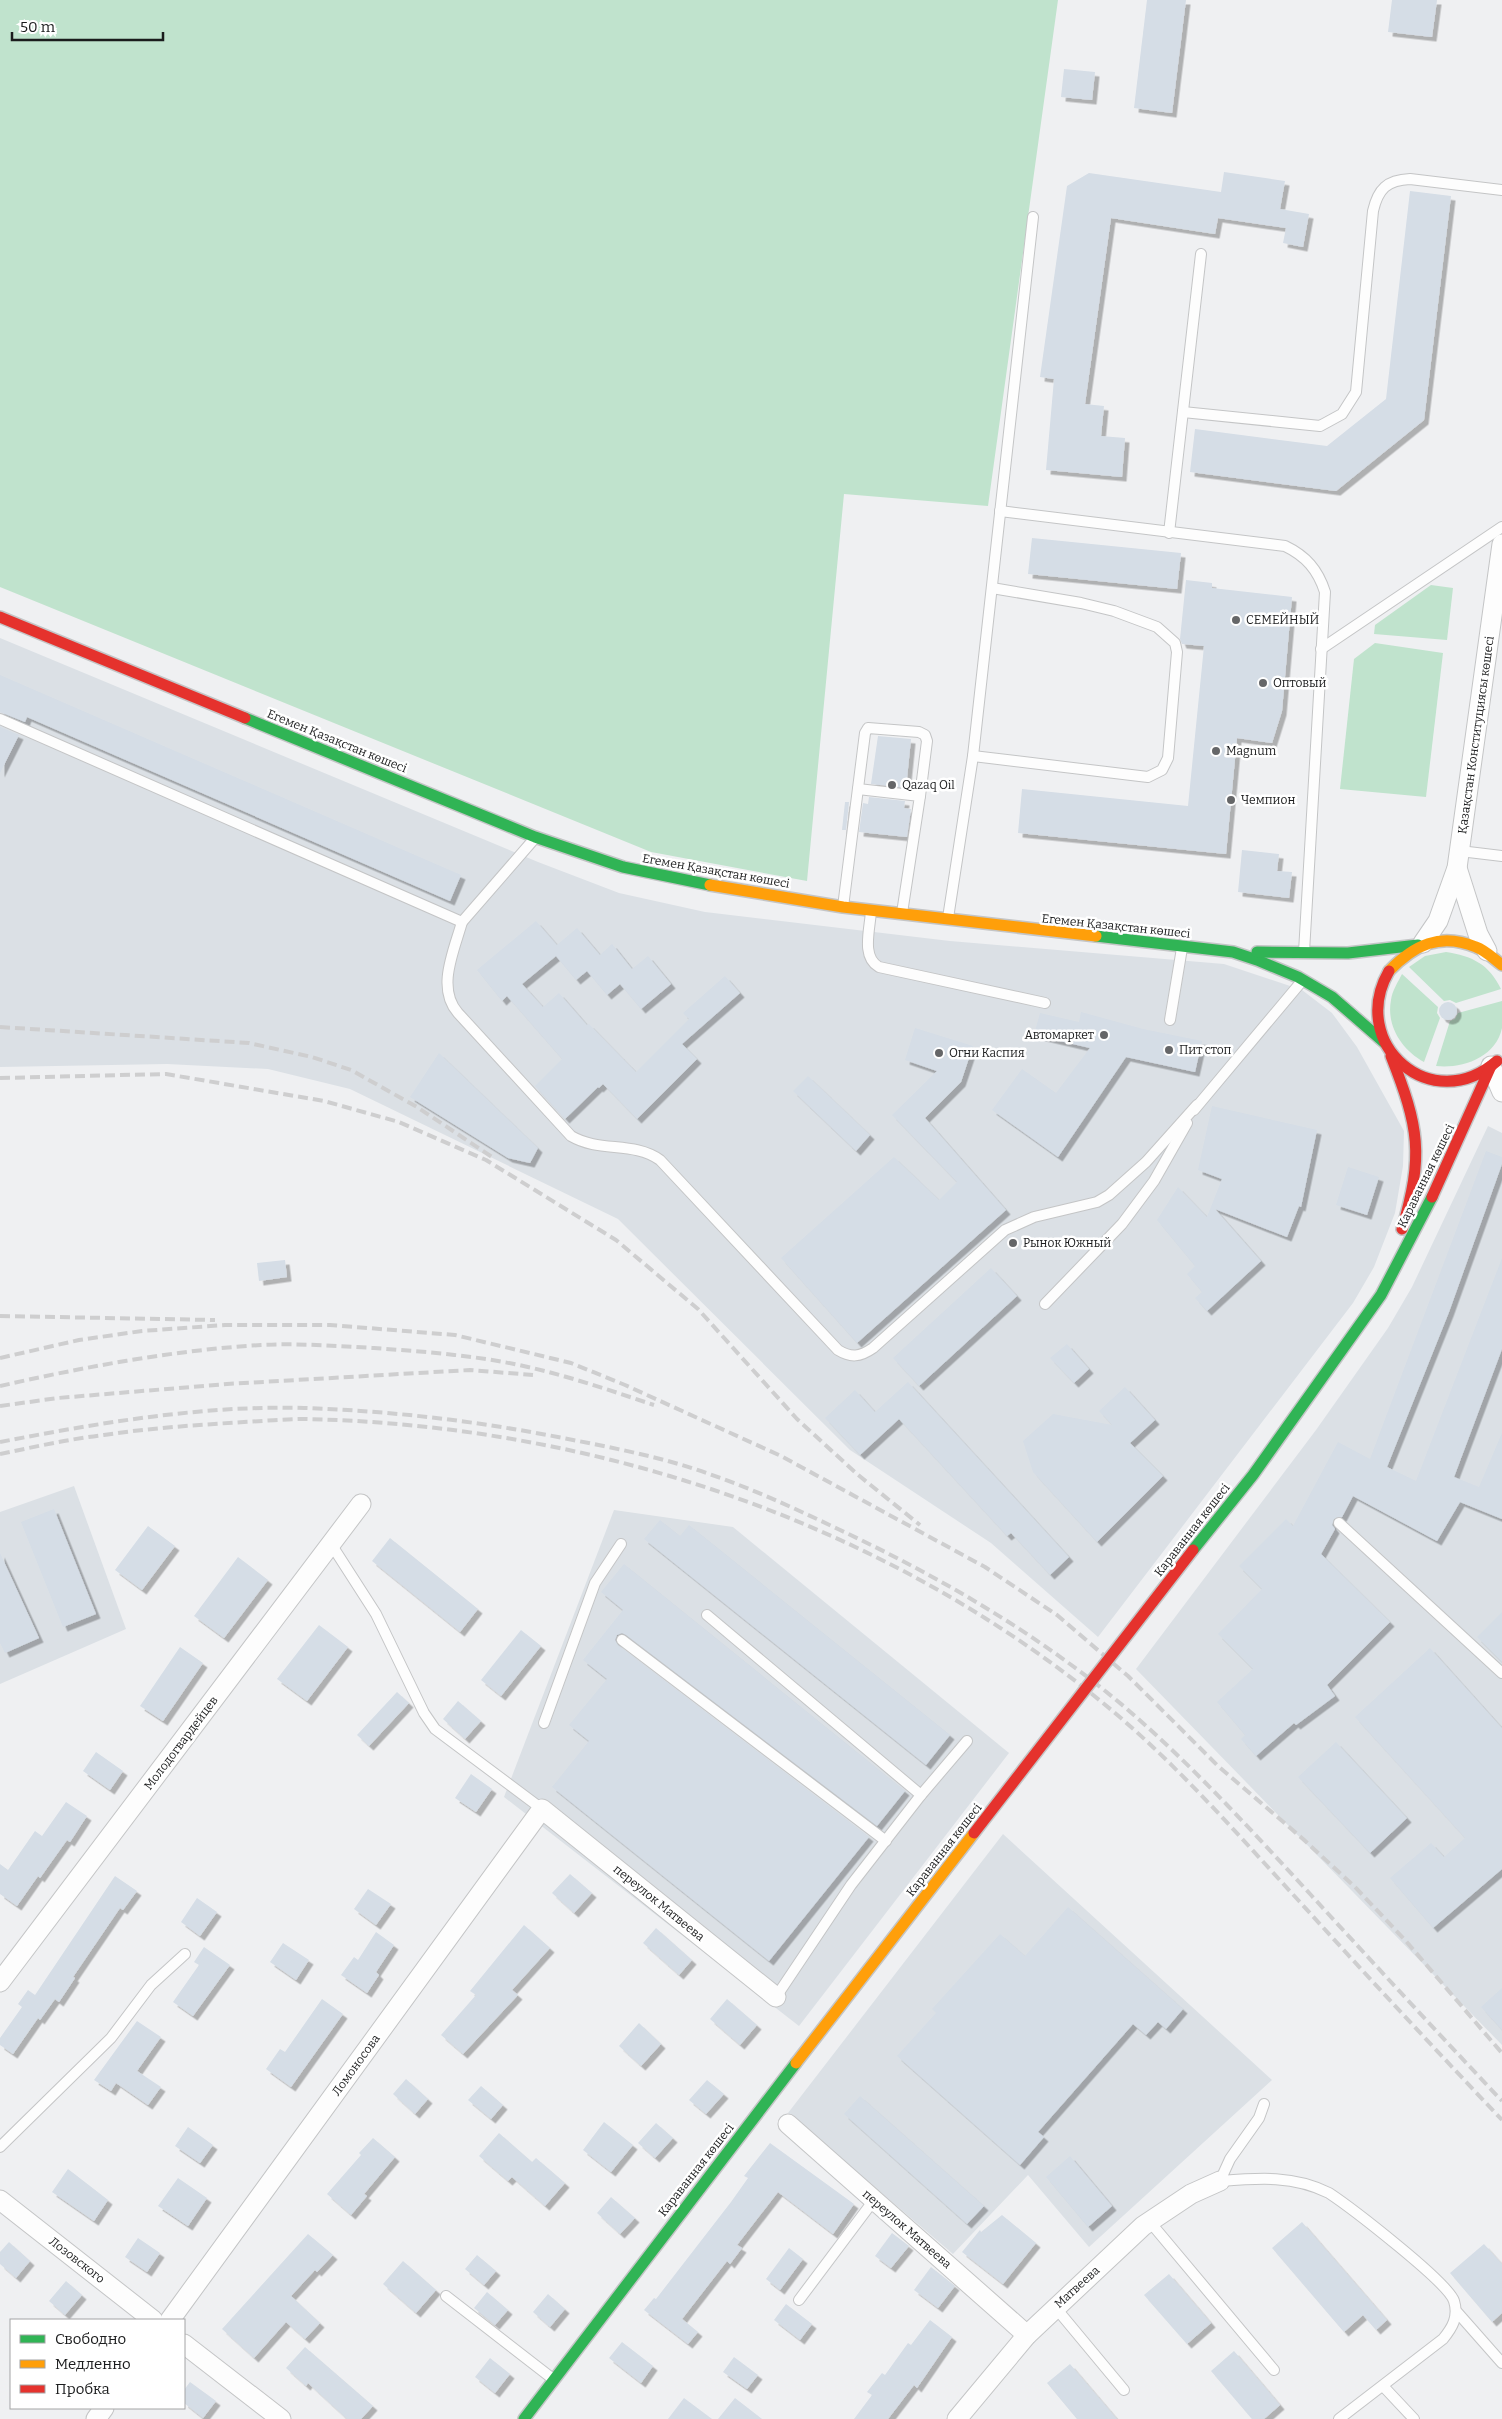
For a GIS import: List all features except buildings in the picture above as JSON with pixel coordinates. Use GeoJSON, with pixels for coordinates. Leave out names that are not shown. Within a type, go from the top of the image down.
{"type":"FeatureCollection","features":[{"type":"Feature","properties":{"kind":"main road","name":"Егемен Қазақстан көшесі"},"geometry":{"type":"LineString","coordinates":[[0,617],[535,837],[622,867],[665,877],[842,907],[1232,952],[1304,978],[1341,1002],[1386,1046],[1403,1066],[1422,1076],[1444,1082],[1465,1079]]}},
{"type":"Feature","properties":{"kind":"main road"},"geometry":{"type":"LineString","coordinates":[[1232,952],[1348,952],[1454,940],[1472,944],[1488,951],[1502,965]]}},
{"type":"Feature","properties":{"kind":"main road","name":"Караванная көшесі"},"geometry":{"type":"LineString","coordinates":[[1381,1295],[1411,1199],[1418,1146],[1412,1109],[1379,1030],[1377,1015],[1380,987],[1396,962],[1421,944]]}},
{"type":"Feature","properties":{"kind":"main road"},"geometry":{"type":"LineString","coordinates":[[1465,1079],[1495,1065]]}},
{"type":"Feature","properties":{"kind":"main road","name":"Караванная көшесі"},"geometry":{"type":"LineString","coordinates":[[524,2419],[974,1833],[1253,1475],[1381,1295],[1444,1176],[1495,1065]]}},
{"type":"Feature","properties":{"kind":"street","name":"Қазақстан Конституциясы көшесі"},"geometry":{"type":"LineString","coordinates":[[1421,944],[1438,921],[1459,859],[1502,544]]}},
{"type":"Feature","properties":{"kind":"street","name":"Қазақстан Конституциясы көшесі"},"geometry":{"type":"LineString","coordinates":[[1459,859],[1478,934],[1488,951]]}},
{"type":"Feature","properties":{"kind":"street"},"geometry":{"type":"LineString","coordinates":[[1495,1065],[1502,1093]]}},
{"type":"Feature","properties":{"kind":"street","name":"Молодогвардейцев"},"geometry":{"type":"LineString","coordinates":[[0,1982],[361,1504]]}},
{"type":"Feature","properties":{"kind":"street","name":"переулок Матвеева"},"geometry":{"type":"LineString","coordinates":[[542,1809],[776,1997]]}},
{"type":"Feature","properties":{"kind":"street","name":"Ломоносова"},"geometry":{"type":"LineString","coordinates":[[171,2319],[542,1809]]}},
{"type":"Feature","properties":{"kind":"street","name":"переулок Матвеева"},"geometry":{"type":"LineString","coordinates":[[788,2124],[1027,2335]]}},
{"type":"Feature","properties":{"kind":"street","name":"Матвеева"},"geometry":{"type":"LineString","coordinates":[[957,2419],[1027,2335],[1055,2307],[1150,2222],[1191,2194],[1220,2181]]}},
{"type":"Feature","properties":{"kind":"street","name":"Лозовского"},"geometry":{"type":"LineString","coordinates":[[0,2200],[152,2319]]}},
{"type":"Feature","properties":{"kind":"street"},"geometry":{"type":"LineString","coordinates":[[185,2345],[281,2419]]}},
{"type":"Feature","properties":{"kind":"lane"},"geometry":{"type":"LineString","coordinates":[[1183,412],[1320,426],[1342,414],[1356,392],[1373,210],[1376,197],[1383,186],[1395,180],[1410,179],[1502,190]]}},
{"type":"Feature","properties":{"kind":"lane"},"geometry":{"type":"LineString","coordinates":[[948,919],[973,756],[1033,217]]}},
{"type":"Feature","properties":{"kind":"lane"},"geometry":{"type":"LineString","coordinates":[[1169,533],[1201,254]]}},
{"type":"Feature","properties":{"kind":"lane"},"geometry":{"type":"LineString","coordinates":[[1000,511],[1285,546],[1300,553],[1316,571],[1325,592],[1304,953]]}},
{"type":"Feature","properties":{"kind":"lane"},"geometry":{"type":"LineString","coordinates":[[1322,648],[1502,527]]}},
{"type":"Feature","properties":{"kind":"lane"},"geometry":{"type":"LineString","coordinates":[[973,756],[1148,777],[1162,770],[1168,758],[1177,652],[1174,643],[1163,631],[1114,611],[1081,603],[992,588]]}},
{"type":"Feature","properties":{"kind":"lane"},"geometry":{"type":"LineString","coordinates":[[0,719],[462,922]]}},
{"type":"Feature","properties":{"kind":"lane"},"geometry":{"type":"LineString","coordinates":[[842,907],[866,730],[871,727],[920,732],[927,738],[902,914]]}},
{"type":"Feature","properties":{"kind":"lane"},"geometry":{"type":"LineString","coordinates":[[858,789],[920,796]]}},
{"type":"Feature","properties":{"kind":"lane"},"geometry":{"type":"LineString","coordinates":[[535,837],[462,922],[446,988],[451,1006],[571,1136],[592,1146],[644,1151],[660,1160],[838,1350],[846,1355],[856,1357],[873,1348],[1005,1230],[1034,1217],[1097,1202],[1109,1195],[1146,1162],[1256,1038],[1304,978]]}},
{"type":"Feature","properties":{"kind":"lane"},"geometry":{"type":"LineString","coordinates":[[1459,859],[1502,856]]}},
{"type":"Feature","properties":{"kind":"lane"},"geometry":{"type":"LineString","coordinates":[[872,910],[868,951],[873,964],[879,967],[1045,1003]]}},
{"type":"Feature","properties":{"kind":"lane"},"geometry":{"type":"LineString","coordinates":[[1170,1020],[1182,947]]}},
{"type":"Feature","properties":{"kind":"lane"},"geometry":{"type":"LineString","coordinates":[[1465,1079],[1495,1065]]}},
{"type":"Feature","properties":{"kind":"lane"},"geometry":{"type":"LineString","coordinates":[[1046,1304],[1132,1210],[1154,1181],[1197,1105]]}},
{"type":"Feature","properties":{"kind":"lane"},"geometry":{"type":"LineString","coordinates":[[1339,1523],[1502,1673]]}},
{"type":"Feature","properties":{"kind":"lane"},"geometry":{"type":"LineString","coordinates":[[331,1544],[376,1614],[424,1713],[435,1729],[542,1809]]}},
{"type":"Feature","properties":{"kind":"lane"},"geometry":{"type":"LineString","coordinates":[[544,1723],[595,1583],[621,1544]]}},
{"type":"Feature","properties":{"kind":"lane"},"geometry":{"type":"LineString","coordinates":[[707,1615],[921,1795]]}},
{"type":"Feature","properties":{"kind":"lane"},"geometry":{"type":"LineString","coordinates":[[622,1640],[886,1841]]}},
{"type":"Feature","properties":{"kind":"lane"},"geometry":{"type":"LineString","coordinates":[[776,1997],[851,1885],[921,1795],[967,1741]]}},
{"type":"Feature","properties":{"kind":"lane"},"geometry":{"type":"LineString","coordinates":[[0,2147],[110,2038],[151,1985],[185,1954]]}},
{"type":"Feature","properties":{"kind":"lane"},"geometry":{"type":"LineString","coordinates":[[1264,2104],[1259,2118],[1230,2159],[1220,2181],[1280,2179],[1315,2186],[1329,2193],[1442,2284],[1454,2299],[1457,2312],[1453,2327],[1443,2339],[1339,2419]]}},
{"type":"Feature","properties":{"kind":"lane"},"geometry":{"type":"LineString","coordinates":[[800,2300],[874,2200]]}},
{"type":"Feature","properties":{"kind":"lane"},"geometry":{"type":"LineString","coordinates":[[1150,2222],[1274,2370]]}},
{"type":"Feature","properties":{"kind":"lane"},"geometry":{"type":"LineString","coordinates":[[446,2296],[554,2380]]}},
{"type":"Feature","properties":{"kind":"lane"},"geometry":{"type":"LineString","coordinates":[[1055,2307],[1124,2390]]}},
{"type":"Feature","properties":{"kind":"lane"},"geometry":{"type":"LineString","coordinates":[[1457,2312],[1502,2363]]}},
{"type":"Feature","properties":{"kind":"lane"},"geometry":{"type":"LineString","coordinates":[[1383,2386],[1414,2419]]}},
{"type":"Feature","properties":{"kind":"shaded area","name":"Рынок Южный"},"geometry":{"type":"Polygon","coordinates":[[[0,638],[538,862],[619,893],[705,912],[950,941],[1224,964],[1302,990],[1332,1013],[1357,1047],[1404,1131],[1403,1166],[1395,1213],[1374,1267],[1353,1303],[1098,1637],[991,1543],[850,1450],[618,1219],[350,1089],[268,1069],[167,1064],[0,1067],[0,638]]]}},
{"type":"Feature","properties":{"kind":"shaded area"},"geometry":{"type":"Polygon","coordinates":[[[1488,1126],[1502,1133],[1502,2045],[1136,1669],[1316,1430],[1388,1328],[1412,1287],[1488,1126]]]}},
{"type":"Feature","properties":{"kind":"shaded area"},"geometry":{"type":"Polygon","coordinates":[[[74,1486],[126,1629],[0,1684],[0,1512],[74,1486]]]}},
{"type":"Feature","properties":{"kind":"shaded area"},"geometry":{"type":"Polygon","coordinates":[[[614,1510],[733,1527],[1009,1753],[799,2026],[504,1797],[614,1510]]]}},
{"type":"Feature","properties":{"kind":"shaded area"},"geometry":{"type":"Polygon","coordinates":[[[1003,1834],[1272,2080],[1089,2247],[1028,2175],[953,2254],[788,2113],[1003,1834]]]}},
{"type":"Feature","properties":{"kind":"green space"},"geometry":{"type":"Polygon","coordinates":[[[0,0],[1058,0],[988,506],[844,494],[807,881],[651,852],[0,587],[0,0]]]}},
{"type":"Feature","properties":{"kind":"green space"},"geometry":{"type":"Polygon","coordinates":[[[1431,585],[1453,588],[1447,640],[1374,634],[1375,625],[1431,585]]]}},
{"type":"Feature","properties":{"kind":"green space"},"geometry":{"type":"Polygon","coordinates":[[[1375,643],[1443,653],[1426,797],[1340,789],[1354,659],[1375,643]]]}},
{"type":"Feature","properties":{"kind":"green space"},"geometry":{"type":"Polygon","coordinates":[[[1446,952],[1472,959],[1485,967],[1501,989],[1456,1003],[1450,1000],[1444,1001],[1409,967],[1425,956],[1446,952]]]}},
{"type":"Feature","properties":{"kind":"green space"},"geometry":{"type":"Polygon","coordinates":[[[1402,974],[1438,1007],[1437,1013],[1440,1018],[1424,1062],[1409,1051],[1393,1028],[1390,1010],[1392,997],[1402,974]]]}},
{"type":"Feature","properties":{"kind":"green space"},"geometry":{"type":"Polygon","coordinates":[[[1502,1001],[1502,1028],[1493,1047],[1485,1054],[1466,1063],[1456,1066],[1436,1066],[1450,1021],[1455,1019],[1458,1013],[1502,1001]]]}},
{"type":"Feature","properties":{"kind":"railway"},"geometry":{"type":"LineString","coordinates":[[0,1027],[249,1043],[312,1057],[351,1070],[417,1107],[492,1157]]}},
{"type":"Feature","properties":{"kind":"railway"},"geometry":{"type":"LineString","coordinates":[[0,1078],[166,1074],[324,1101],[399,1122],[486,1160],[616,1240],[698,1309],[797,1419],[857,1474],[920,1525]]}},
{"type":"Feature","properties":{"kind":"railway"},"geometry":{"type":"LineString","coordinates":[[0,1316],[215,1320]]}},
{"type":"Feature","properties":{"kind":"railway"},"geometry":{"type":"LineString","coordinates":[[0,1358],[79,1340],[142,1331],[225,1325],[330,1325],[455,1335],[571,1363],[625,1385],[781,1456],[985,1567],[1057,1615],[1128,1676],[1218,1766],[1303,1839],[1355,1887],[1405,1940],[1501,2052]]}},
{"type":"Feature","properties":{"kind":"railway"},"geometry":{"type":"LineString","coordinates":[[0,1386],[64,1372],[163,1355],[229,1347],[275,1344],[374,1348],[467,1356],[557,1374],[654,1405]]}},
{"type":"Feature","properties":{"kind":"railway"},"geometry":{"type":"LineString","coordinates":[[0,1406],[58,1398],[227,1384],[470,1370],[533,1375]]}},
{"type":"Feature","properties":{"kind":"railway"},"geometry":{"type":"LineString","coordinates":[[0,1442],[75,1428],[190,1412],[266,1408],[372,1412],[439,1418],[506,1428],[625,1450],[692,1468],[774,1500],[876,1547],[988,1609],[1059,1656],[1127,1709],[1222,1799],[1502,2101]]}},
{"type":"Feature","properties":{"kind":"railway"},"geometry":{"type":"LineString","coordinates":[[0,1454],[91,1437],[209,1424],[305,1419],[414,1426],[523,1441],[630,1465],[735,1497],[837,1539],[935,1588],[1028,1646],[1115,1713],[1164,1757],[1210,1804],[1502,2120]]}},
{"type":"Feature","properties":{"kind":"traffic: fast"},"geometry":{"type":"LineString","coordinates":[[245,718],[535,837],[623,867],[710,885]]}},
{"type":"Feature","properties":{"kind":"traffic: fast"},"geometry":{"type":"LineString","coordinates":[[1096,936],[1233,952],[1257,960],[1298,977],[1332,997],[1385,1043]]}},
{"type":"Feature","properties":{"kind":"traffic: fast"},"geometry":{"type":"LineString","coordinates":[[1257,952],[1348,953],[1418,945]]}},
{"type":"Feature","properties":{"kind":"traffic: fast"},"geometry":{"type":"LineString","coordinates":[[1193,1550],[1253,1475],[1381,1295],[1432,1197]]}},
{"type":"Feature","properties":{"kind":"traffic: fast"},"geometry":{"type":"LineString","coordinates":[[524,2419],[796,2063]]}},
{"type":"Feature","properties":{"kind":"traffic: slow"},"geometry":{"type":"LineString","coordinates":[[710,885],[843,907],[1096,936]]}},
{"type":"Feature","properties":{"kind":"traffic: slow"},"geometry":{"type":"LineString","coordinates":[[1389,971],[1408,954],[1418,948],[1439,941],[1463,943],[1479,948],[1502,965]]}},
{"type":"Feature","properties":{"kind":"traffic: slow"},"geometry":{"type":"LineString","coordinates":[[796,2063],[974,1833]]}},
{"type":"Feature","properties":{"kind":"traffic: jam"},"geometry":{"type":"LineString","coordinates":[[0,617],[245,718]]}},
{"type":"Feature","properties":{"kind":"traffic: jam"},"geometry":{"type":"LineString","coordinates":[[1389,971],[1379,998],[1379,1024],[1388,1047],[1403,1065],[1423,1077],[1447,1081],[1472,1076],[1497,1061]]}},
{"type":"Feature","properties":{"kind":"traffic: jam"},"geometry":{"type":"LineString","coordinates":[[1391,1056],[1408,1103],[1415,1141],[1414,1181],[1402,1229]]}},
{"type":"Feature","properties":{"kind":"traffic: jam"},"geometry":{"type":"LineString","coordinates":[[1432,1197],[1491,1066]]}},
{"type":"Feature","properties":{"kind":"traffic: jam"},"geometry":{"type":"LineString","coordinates":[[974,1833],[1193,1550]]}},
{"type":"Feature","properties":{"kind":"place","name":"СЕМЕЙНЫЙ"},"geometry":{"type":"Point","coordinates":[1236,620]}},
{"type":"Feature","properties":{"kind":"place","name":"Оптовый"},"geometry":{"type":"Point","coordinates":[1263,683]}},
{"type":"Feature","properties":{"kind":"place","name":"Magnum"},"geometry":{"type":"Point","coordinates":[1216,751]}},
{"type":"Feature","properties":{"kind":"place","name":"Qazaq Oil"},"geometry":{"type":"Point","coordinates":[892,785]}},
{"type":"Feature","properties":{"kind":"place","name":"Чемпион"},"geometry":{"type":"Point","coordinates":[1231,800]}},
{"type":"Feature","properties":{"kind":"place","name":"Автомаркет"},"geometry":{"type":"Point","coordinates":[1104,1035]}},
{"type":"Feature","properties":{"kind":"place","name":"Пит стоп"},"geometry":{"type":"Point","coordinates":[1169,1050]}},
{"type":"Feature","properties":{"kind":"place","name":"Огни Каспия"},"geometry":{"type":"Point","coordinates":[939,1053]}},
{"type":"Feature","properties":{"kind":"place","name":"Рынок Южный"},"geometry":{"type":"Point","coordinates":[1013,1243]}}]}
